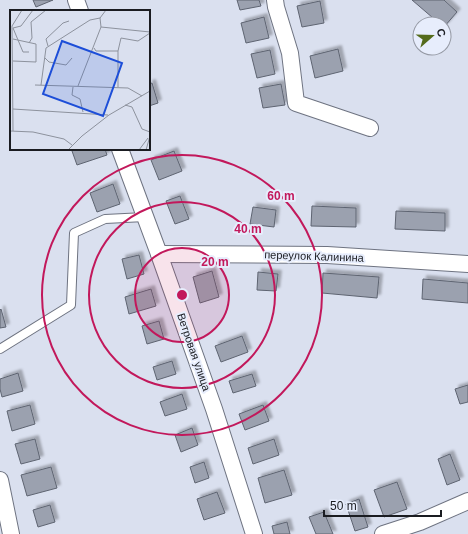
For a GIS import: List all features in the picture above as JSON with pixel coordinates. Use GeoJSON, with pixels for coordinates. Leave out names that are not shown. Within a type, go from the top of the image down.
{"type":"FeatureCollection","features":[{"type":"Feature","properties":{"kind":"street"},"geometry":{"type":"LineString","coordinates":[[76,0],[80,10]]}},
{"type":"Feature","properties":{"kind":"street"},"geometry":{"type":"LineString","coordinates":[[275,0],[290,53],[296,103],[370,128]]}},
{"type":"Feature","properties":{"kind":"street","name":"Ветровая улица"},"geometry":{"type":"LineString","coordinates":[[120,150],[214,409],[254,534]]}},
{"type":"Feature","properties":{"kind":"street","name":"переулок Калинина"},"geometry":{"type":"LineString","coordinates":[[159,254],[327,255],[468,264]]}},
{"type":"Feature","properties":{"kind":"street"},"geometry":{"type":"LineString","coordinates":[[0,480],[11,534]]}},
{"type":"Feature","properties":{"kind":"street"},"geometry":{"type":"LineString","coordinates":[[383,534],[420,522],[468,501]]}},
{"type":"Feature","properties":{"kind":"lane"},"geometry":{"type":"LineString","coordinates":[[0,348],[71,305],[74,233],[105,219],[145,218]]}},
{"type":"Feature","properties":{"kind":"building"},"geometry":{"type":"Polygon","coordinates":[[[33,0],[53,0],[36,7],[33,0]]]}},
{"type":"Feature","properties":{"kind":"building"},"geometry":{"type":"Polygon","coordinates":[[[237,0],[259,0],[261,6],[240,10],[237,0]]]}},
{"type":"Feature","properties":{"kind":"building"},"geometry":{"type":"Polygon","coordinates":[[[412,0],[444,0],[457,12],[452,18],[452,16],[431,16],[412,0]]]}},
{"type":"Feature","properties":{"kind":"building"},"geometry":{"type":"Polygon","coordinates":[[[320,1],[324,23],[302,27],[297,6],[320,1]]]}},
{"type":"Feature","properties":{"kind":"building"},"geometry":{"type":"Polygon","coordinates":[[[264,17],[269,38],[246,43],[241,23],[264,17]]]}},
{"type":"Feature","properties":{"kind":"building"},"geometry":{"type":"Polygon","coordinates":[[[338,49],[343,71],[315,78],[310,56],[338,49]]]}},
{"type":"Feature","properties":{"kind":"building"},"geometry":{"type":"Polygon","coordinates":[[[270,50],[275,74],[257,78],[251,54],[270,50]]]}},
{"type":"Feature","properties":{"kind":"building"},"geometry":{"type":"Polygon","coordinates":[[[152,83],[158,103],[150,106],[150,84],[152,83]]]}},
{"type":"Feature","properties":{"kind":"building"},"geometry":{"type":"Polygon","coordinates":[[[281,84],[285,105],[263,108],[259,88],[281,84]]]}},
{"type":"Feature","properties":{"kind":"building"},"geometry":{"type":"Polygon","coordinates":[[[105,150],[107,155],[77,165],[72,151],[105,150]]]}},
{"type":"Feature","properties":{"kind":"building"},"geometry":{"type":"Polygon","coordinates":[[[174,151],[182,171],[159,180],[151,160],[174,151]]]}},
{"type":"Feature","properties":{"kind":"building"},"geometry":{"type":"Polygon","coordinates":[[[113,184],[120,204],[97,212],[90,193],[113,184]]]}},
{"type":"Feature","properties":{"kind":"building"},"geometry":{"type":"Polygon","coordinates":[[[180,196],[189,219],[175,224],[166,201],[180,196]]]}},
{"type":"Feature","properties":{"kind":"building"},"geometry":{"type":"Polygon","coordinates":[[[312,206],[356,208],[356,227],[311,226],[312,206]]]}},
{"type":"Feature","properties":{"kind":"building"},"geometry":{"type":"Polygon","coordinates":[[[253,207],[276,210],[274,227],[250,224],[253,207]]]}},
{"type":"Feature","properties":{"kind":"building"},"geometry":{"type":"Polygon","coordinates":[[[396,211],[445,213],[445,231],[395,229],[396,211]]]}},
{"type":"Feature","properties":{"kind":"building"},"geometry":{"type":"Polygon","coordinates":[[[139,255],[144,274],[127,279],[122,259],[139,255]]]}},
{"type":"Feature","properties":{"kind":"building"},"geometry":{"type":"Polygon","coordinates":[[[212,271],[219,297],[200,303],[193,277],[212,271]]]}},
{"type":"Feature","properties":{"kind":"building"},"geometry":{"type":"Polygon","coordinates":[[[258,272],[278,274],[276,291],[257,290],[258,272]]]}},
{"type":"Feature","properties":{"kind":"building"},"geometry":{"type":"Polygon","coordinates":[[[323,273],[379,277],[377,298],[322,293],[323,273]]]}},
{"type":"Feature","properties":{"kind":"building"},"geometry":{"type":"Polygon","coordinates":[[[423,279],[468,283],[468,303],[422,299],[423,279]]]}},
{"type":"Feature","properties":{"kind":"building"},"geometry":{"type":"Polygon","coordinates":[[[151,289],[156,306],[129,314],[125,297],[151,289]]]}},
{"type":"Feature","properties":{"kind":"building"},"geometry":{"type":"Polygon","coordinates":[[[1,309],[6,327],[0,328],[0,310],[1,309]]]}},
{"type":"Feature","properties":{"kind":"building"},"geometry":{"type":"Polygon","coordinates":[[[159,321],[164,339],[147,344],[142,326],[159,321]]]}},
{"type":"Feature","properties":{"kind":"building"},"geometry":{"type":"Polygon","coordinates":[[[242,336],[248,352],[221,362],[215,346],[242,336]]]}},
{"type":"Feature","properties":{"kind":"building"},"geometry":{"type":"Polygon","coordinates":[[[172,361],[176,374],[157,380],[153,367],[172,361]]]}},
{"type":"Feature","properties":{"kind":"building"},"geometry":{"type":"Polygon","coordinates":[[[18,373],[23,391],[2,397],[0,379],[18,373]]]}},
{"type":"Feature","properties":{"kind":"building"},"geometry":{"type":"Polygon","coordinates":[[[252,374],[256,386],[233,393],[229,381],[252,374]]]}},
{"type":"Feature","properties":{"kind":"building"},"geometry":{"type":"Polygon","coordinates":[[[468,385],[468,402],[460,404],[455,389],[468,385]]]}},
{"type":"Feature","properties":{"kind":"building"},"geometry":{"type":"Polygon","coordinates":[[[182,394],[187,409],[165,416],[160,402],[182,394]]]}},
{"type":"Feature","properties":{"kind":"building"},"geometry":{"type":"Polygon","coordinates":[[[30,405],[35,424],[12,431],[7,411],[30,405]]]}},
{"type":"Feature","properties":{"kind":"building"},"geometry":{"type":"Polygon","coordinates":[[[263,405],[269,421],[245,430],[239,414],[263,405]]]}},
{"type":"Feature","properties":{"kind":"building"},"geometry":{"type":"Polygon","coordinates":[[[192,428],[198,445],[181,452],[175,435],[192,428]]]}},
{"type":"Feature","properties":{"kind":"building"},"geometry":{"type":"Polygon","coordinates":[[[35,439],[40,459],[21,464],[15,444],[35,439]]]}},
{"type":"Feature","properties":{"kind":"building"},"geometry":{"type":"Polygon","coordinates":[[[274,439],[279,455],[253,464],[248,448],[274,439]]]}},
{"type":"Feature","properties":{"kind":"building"},"geometry":{"type":"Polygon","coordinates":[[[450,454],[460,480],[447,485],[438,459],[450,454]]]}},
{"type":"Feature","properties":{"kind":"building"},"geometry":{"type":"Polygon","coordinates":[[[204,462],[209,478],[195,483],[190,467],[204,462]]]}},
{"type":"Feature","properties":{"kind":"building"},"geometry":{"type":"Polygon","coordinates":[[[51,467],[57,488],[27,496],[21,475],[51,467]]]}},
{"type":"Feature","properties":{"kind":"building"},"geometry":{"type":"Polygon","coordinates":[[[284,470],[292,495],[265,503],[258,478],[284,470]]]}},
{"type":"Feature","properties":{"kind":"building"},"geometry":{"type":"Polygon","coordinates":[[[397,482],[407,509],[384,517],[374,490],[397,482]]]}},
{"type":"Feature","properties":{"kind":"building"},"geometry":{"type":"Polygon","coordinates":[[[217,492],[225,513],[204,520],[197,499],[217,492]]]}},
{"type":"Feature","properties":{"kind":"building"},"geometry":{"type":"Polygon","coordinates":[[[359,499],[368,527],[355,531],[346,504],[359,499]]]}},
{"type":"Feature","properties":{"kind":"building"},"geometry":{"type":"Polygon","coordinates":[[[50,505],[55,522],[38,527],[33,510],[50,505]]]}},
{"type":"Feature","properties":{"kind":"building"},"geometry":{"type":"Polygon","coordinates":[[[324,512],[333,534],[316,534],[309,517],[324,512]]]}},
{"type":"Feature","properties":{"kind":"building"},"geometry":{"type":"Polygon","coordinates":[[[287,522],[290,534],[274,534],[272,526],[287,522]]]}}]}
